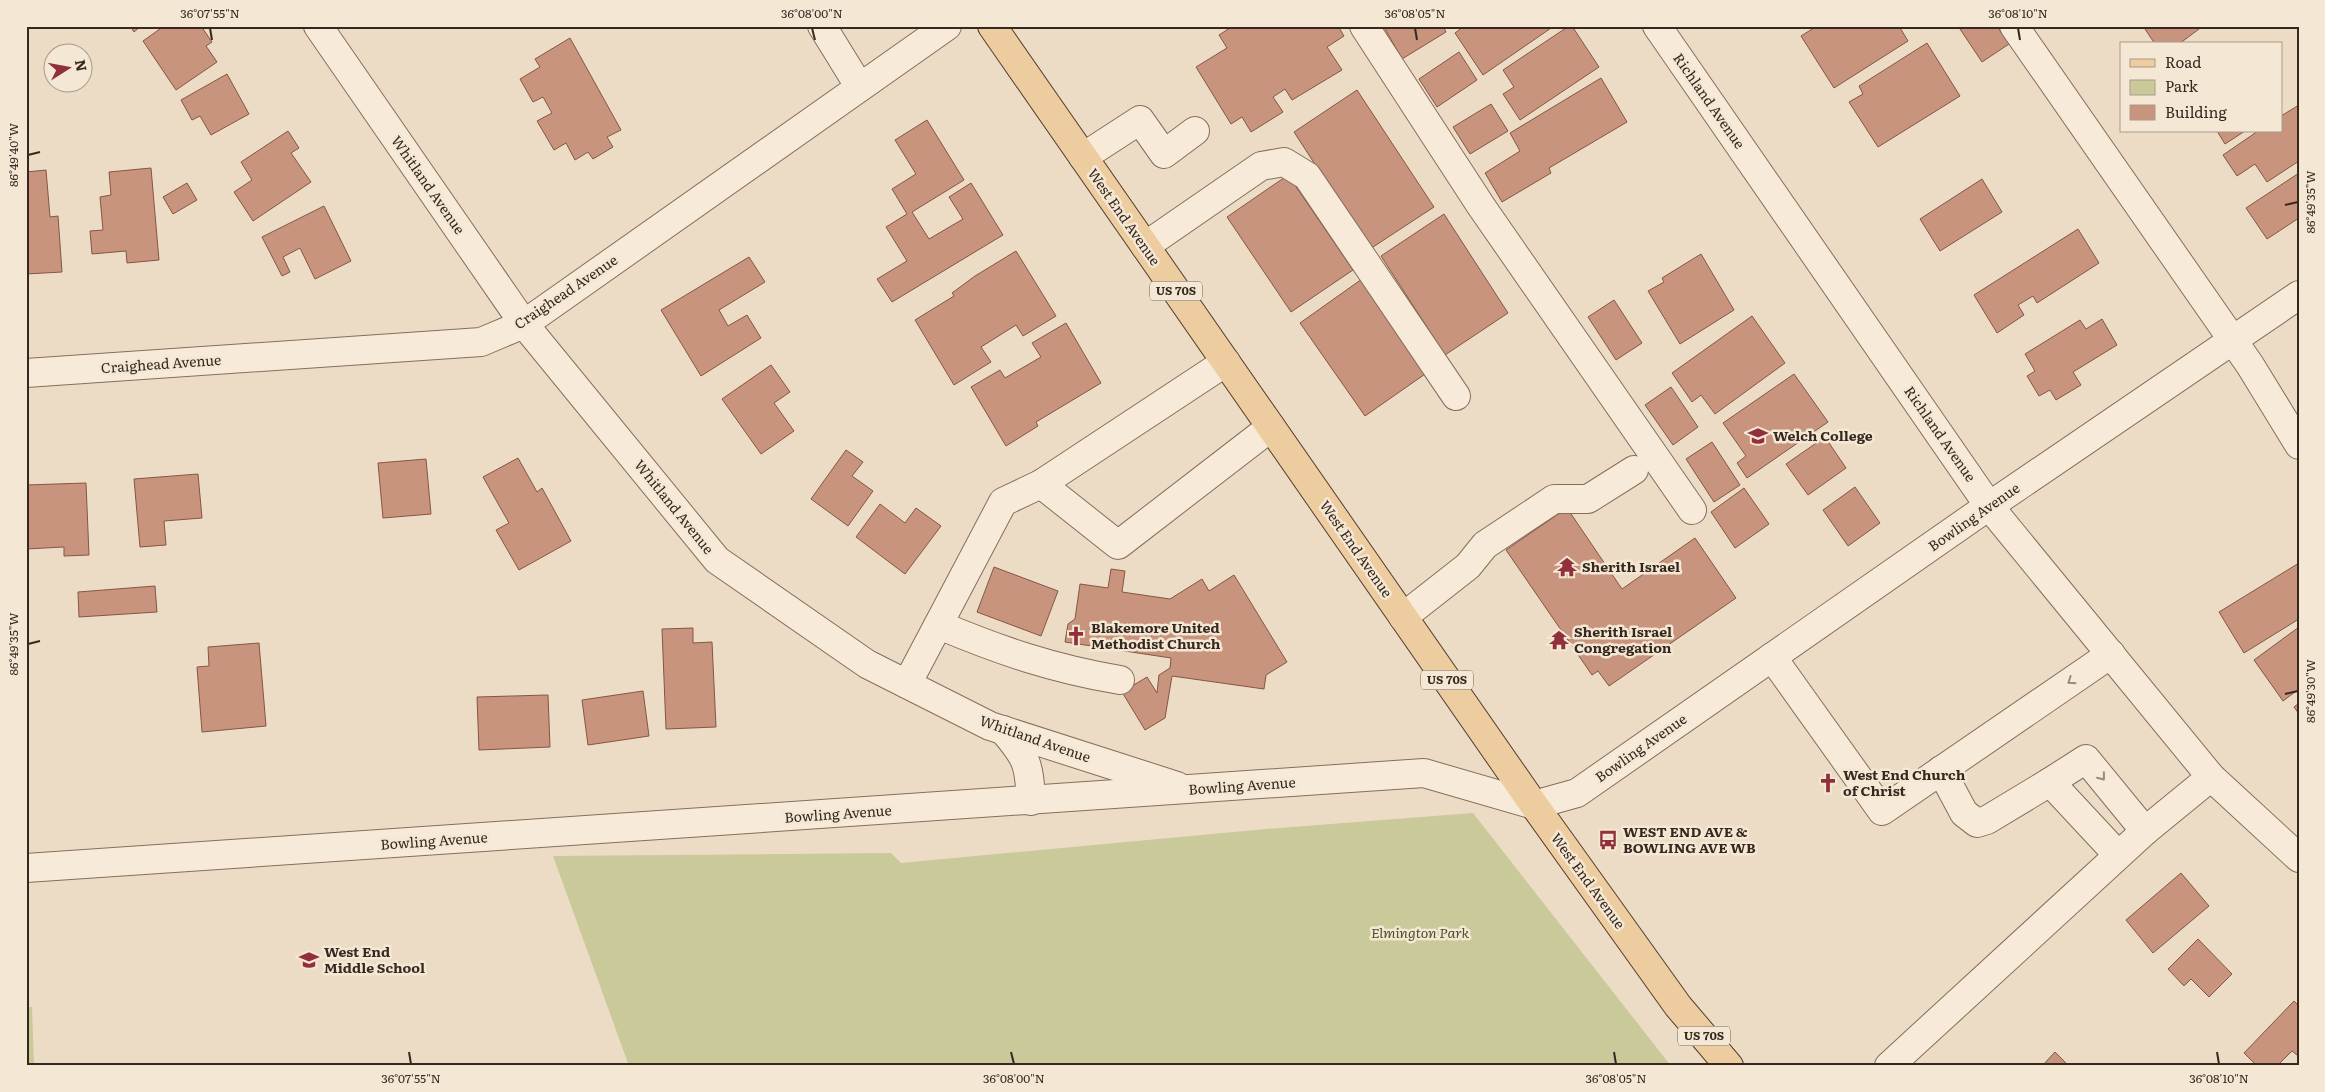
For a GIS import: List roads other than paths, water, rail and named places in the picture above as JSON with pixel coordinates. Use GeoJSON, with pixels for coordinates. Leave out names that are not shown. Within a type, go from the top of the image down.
{"type":"FeatureCollection","features":[{"type":"Feature","properties":{"kind":"main road","name":"West End Avenue"},"geometry":{"type":"LineString","coordinates":[[992,26],[1534,805],[1678,1006],[1729,1066]]}},
{"type":"Feature","properties":{"kind":"street","name":"Whitland Avenue"},"geometry":{"type":"LineString","coordinates":[[318,26],[524,324],[717,560],[867,664],[990,726],[1190,790]]}},
{"type":"Feature","properties":{"kind":"street"},"geometry":{"type":"LineString","coordinates":[[822,26],[859,86]]}},
{"type":"Feature","properties":{"kind":"street","name":"Craighead Avenue"},"geometry":{"type":"LineString","coordinates":[[26,373],[480,342],[524,324],[859,86],[947,26]]}},
{"type":"Feature","properties":{"kind":"street"},"geometry":{"type":"LineString","coordinates":[[1364,26],[1481,206],[1692,510]]}},
{"type":"Feature","properties":{"kind":"street","name":"Richland Avenue"},"geometry":{"type":"LineString","coordinates":[[1657,26],[1989,506],[2211,777],[2299,858]]}},
{"type":"Feature","properties":{"kind":"street"},"geometry":{"type":"LineString","coordinates":[[2014,26],[2232,340],[2299,445]]}},
{"type":"Feature","properties":{"kind":"street"},"geometry":{"type":"LineString","coordinates":[[1083,157],[1140,120],[1164,154],[1195,130]]}},
{"type":"Feature","properties":{"kind":"street"},"geometry":{"type":"LineString","coordinates":[[1145,246],[1261,166],[1284,162],[1307,176],[1456,396]]}},
{"type":"Feature","properties":{"kind":"street","name":"Bowling Avenue"},"geometry":{"type":"LineString","coordinates":[[26,868],[1424,774],[1534,805],[1577,793],[1989,506],[2299,295]]}},
{"type":"Feature","properties":{"kind":"street"},"geometry":{"type":"LineString","coordinates":[[907,684],[1003,502],[1041,484],[1226,362]]}},
{"type":"Feature","properties":{"kind":"street"},"geometry":{"type":"LineString","coordinates":[[1041,484],[1118,546],[1271,427]]}},
{"type":"Feature","properties":{"kind":"street"},"geometry":{"type":"LineString","coordinates":[[1403,617],[1468,566],[1486,545],[1554,499],[1588,499],[1634,470]]}},
{"type":"Feature","properties":{"kind":"street"},"geometry":{"type":"LineString","coordinates":[[939,625],[988,646],[1039,663],[1120,680]]}},
{"type":"Feature","properties":{"kind":"street"},"geometry":{"type":"LineString","coordinates":[[1772,657],[1882,810],[2112,654]]}},
{"type":"Feature","properties":{"kind":"street"},"geometry":{"type":"LineString","coordinates":[[1003,730],[1023,753],[1029,774],[1031,801]]}},
{"type":"Feature","properties":{"kind":"street"},"geometry":{"type":"LineString","coordinates":[[1941,770],[1964,813],[1977,823],[1988,820],[2086,759],[2145,831]]}},
{"type":"Feature","properties":{"kind":"street"},"geometry":{"type":"LineString","coordinates":[[1889,1066],[2118,855],[2211,777]]}},
{"type":"Feature","properties":{"kind":"street"},"geometry":{"type":"LineString","coordinates":[[2050,782],[2118,855]]}},
{"type":"Feature","properties":{"kind":"place","name":"Welch College"},"geometry":{"type":"Point","coordinates":[1758,436]}},
{"type":"Feature","properties":{"kind":"place","name":"Sherith Israel"},"geometry":{"type":"Point","coordinates":[1567,567]}},
{"type":"Feature","properties":{"kind":"place","name":"Blakemore United Methodist Church"},"geometry":{"type":"Point","coordinates":[1076,636]}},
{"type":"Feature","properties":{"kind":"place","name":"Sherith Israel Congregation"},"geometry":{"type":"Point","coordinates":[1559,640]}},
{"type":"Feature","properties":{"kind":"place","name":"West End Church of Christ"},"geometry":{"type":"Point","coordinates":[1828,783]}},
{"type":"Feature","properties":{"kind":"place","name":"WEST END AVE & BOWLING AVE WB"},"geometry":{"type":"Point","coordinates":[1608,840]}},
{"type":"Feature","properties":{"kind":"place","name":"West End Middle School"},"geometry":{"type":"Point","coordinates":[309,960]}},
{"type":"Feature","properties":{"kind":"park label","name":"Elmington Park"},"geometry":{"type":"Point","coordinates":[1420,933]}}]}
